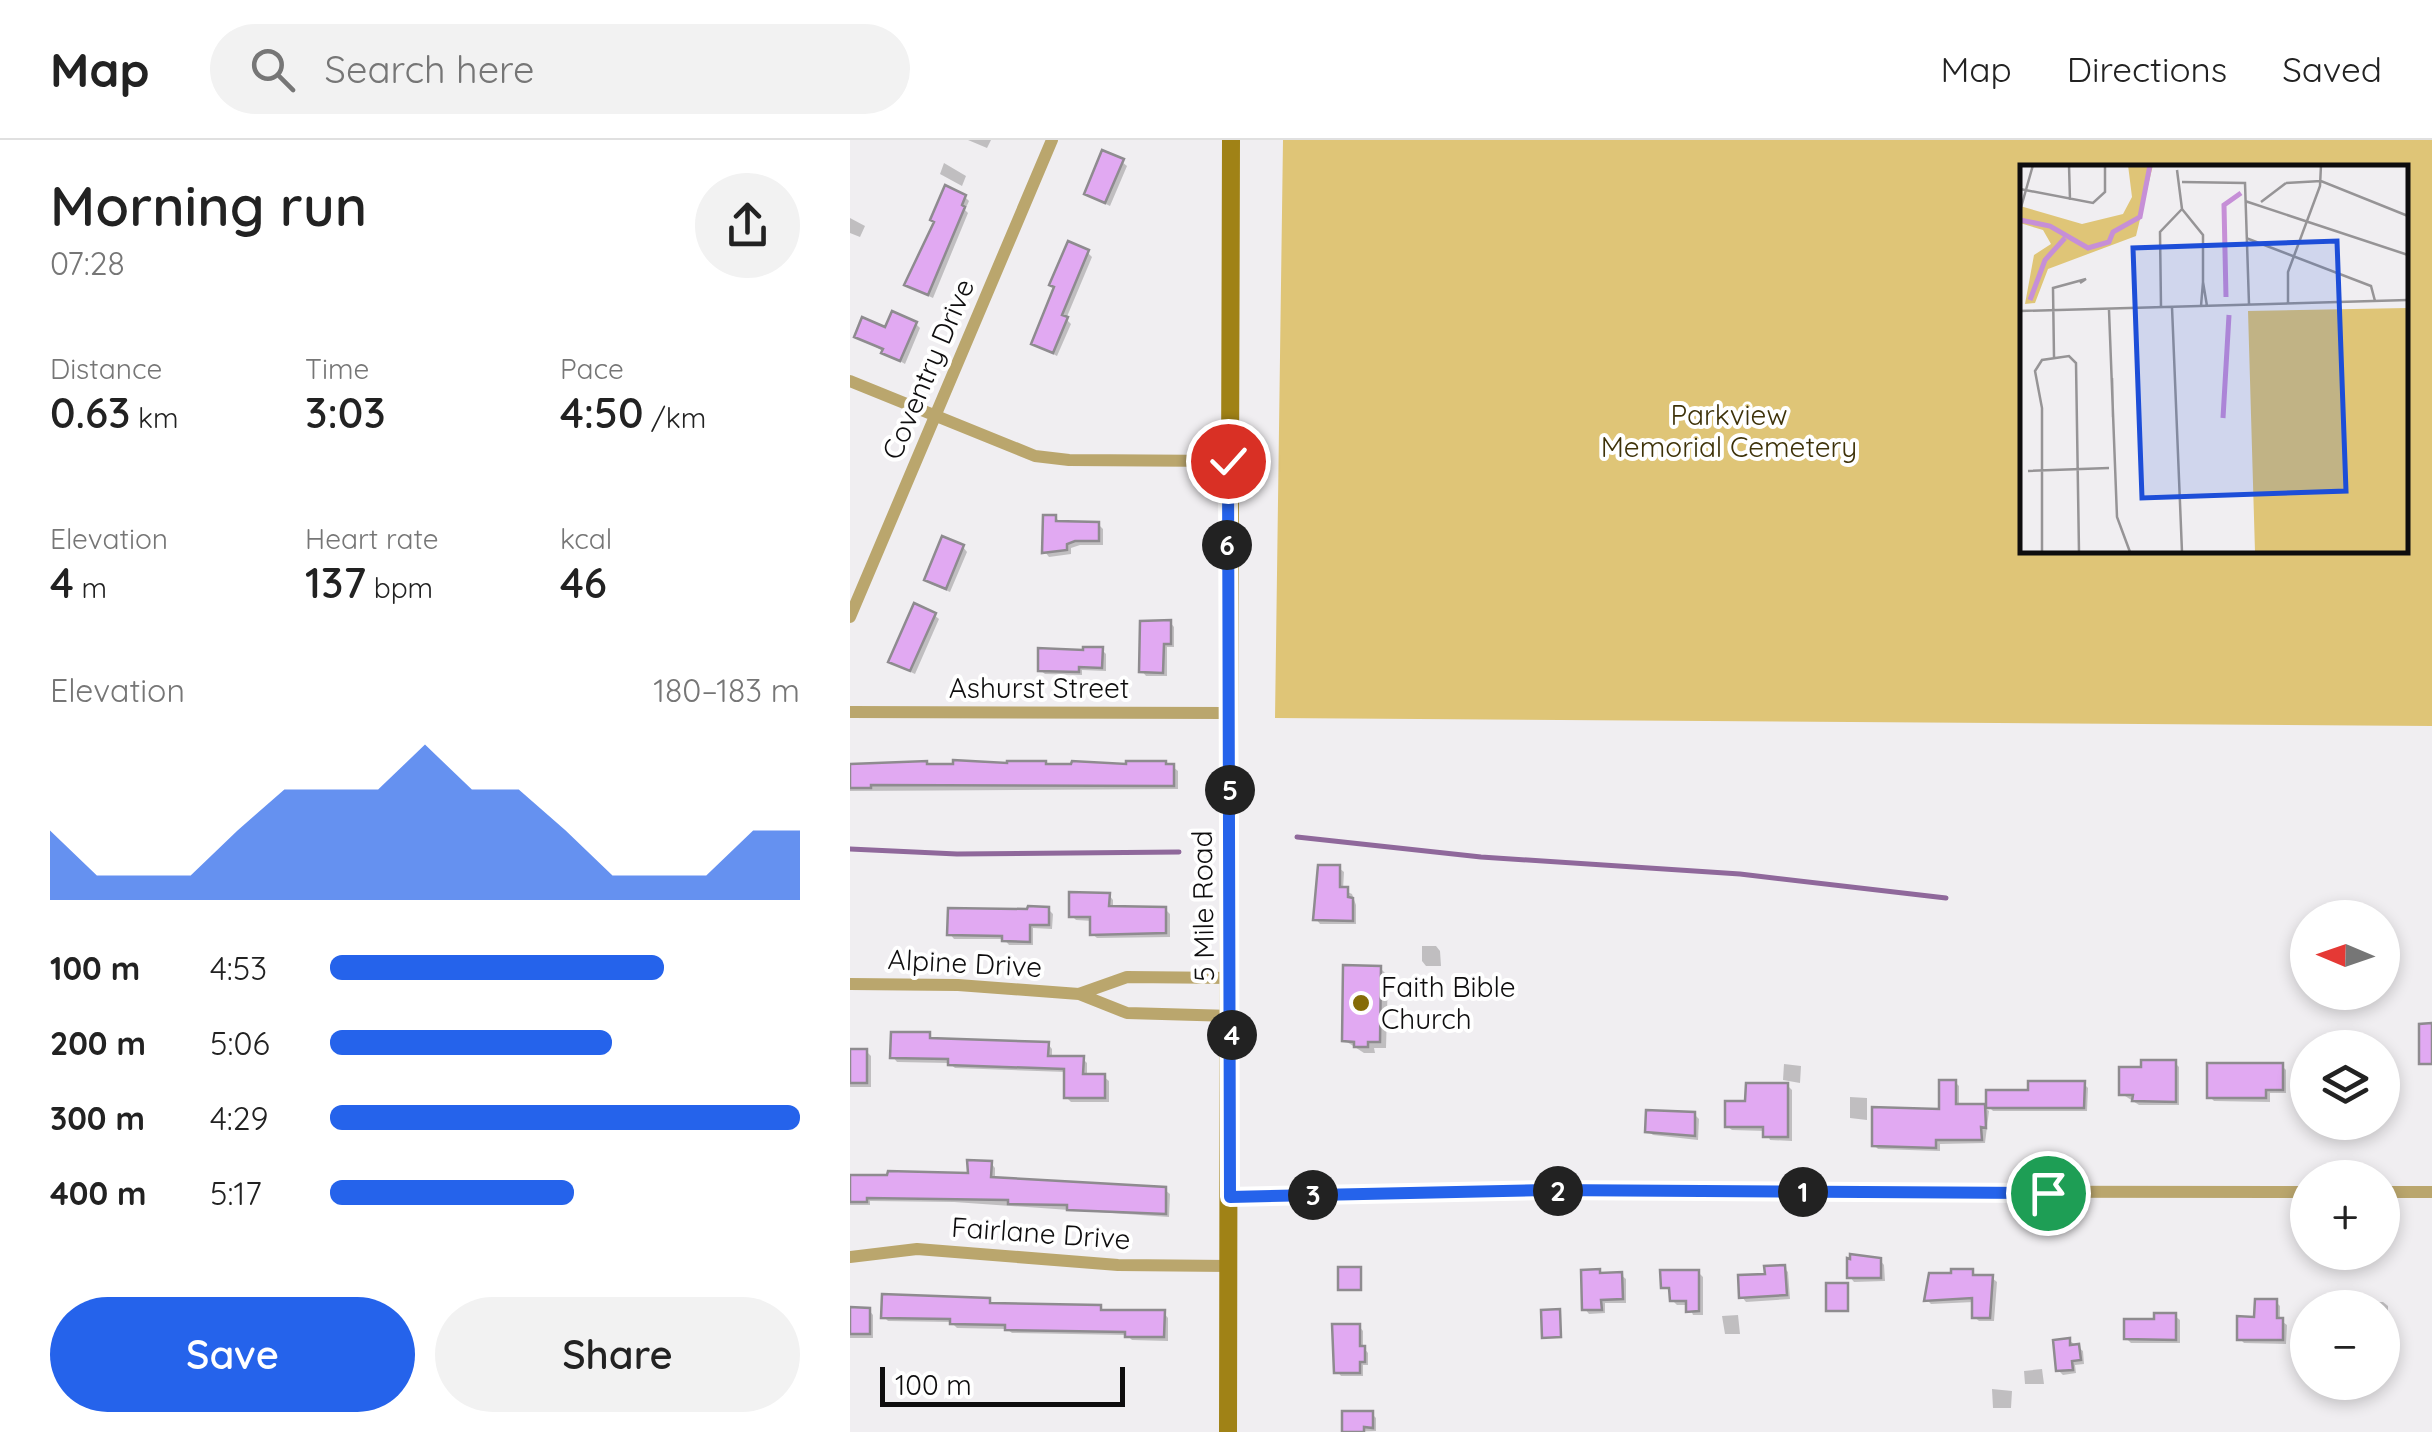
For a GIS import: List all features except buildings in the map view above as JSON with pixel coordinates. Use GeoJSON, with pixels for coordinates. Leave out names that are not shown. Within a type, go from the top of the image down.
{"type":"FeatureCollection","features":[{"type":"Feature","properties":{"kind":"main road","name":"5 Mile Road"},"geometry":{"type":"LineString","coordinates":[[1228,1432],[1232,978],[1228,461],[1232,140]]}},
{"type":"Feature","properties":{"kind":"street","name":"Coventry Drive"},"geometry":{"type":"LineString","coordinates":[[850,617],[1052,140]]}},
{"type":"Feature","properties":{"kind":"street"},"geometry":{"type":"LineString","coordinates":[[850,380],[1011,448],[1052,459],[1228,461]]}},
{"type":"Feature","properties":{"kind":"street","name":"Ashurst Street"},"geometry":{"type":"LineString","coordinates":[[850,712],[1228,712]]}},
{"type":"Feature","properties":{"kind":"street","name":"Alpine Drive"},"geometry":{"type":"LineString","coordinates":[[1078,994],[1126,977],[1232,978]]}},
{"type":"Feature","properties":{"kind":"street","name":"Alpine Drive"},"geometry":{"type":"LineString","coordinates":[[850,984],[958,985],[1078,994],[1127,1014],[1232,1016]]}},
{"type":"Feature","properties":{"kind":"street"},"geometry":{"type":"LineString","coordinates":[[1230,1197],[1546,1190],[2290,1192]]}},
{"type":"Feature","properties":{"kind":"street"},"geometry":{"type":"LineString","coordinates":[[2400,1192],[2432,1192]]}},
{"type":"Feature","properties":{"kind":"street","name":"Fairlane Drive"},"geometry":{"type":"LineString","coordinates":[[850,1257],[917,1248],[1118,1265],[1230,1266]]}},
{"type":"Feature","properties":{"kind":"green space","name":"Parkview Memorial Cemetery"},"geometry":{"type":"Polygon","coordinates":[[[1283,140],[2432,140],[2432,726],[1275,718],[1283,140]]]}},
{"type":"Feature","properties":{"kind":"waterway"},"geometry":{"type":"LineString","coordinates":[[1297,837],[1481,857],[1740,874],[1946,898]]}},
{"type":"Feature","properties":{"kind":"waterway"},"geometry":{"type":"LineString","coordinates":[[850,849],[957,854],[1179,852]]}},
{"type":"Feature","properties":{"kind":"place","name":"Faith Bible Church"},"geometry":{"type":"Point","coordinates":[1361,1003]}},
{"type":"Feature","properties":{"kind":"route"},"geometry":{"type":"LineString","coordinates":[[1228,461],[1230,1197],[1546,1190],[2048,1193]]}}]}
